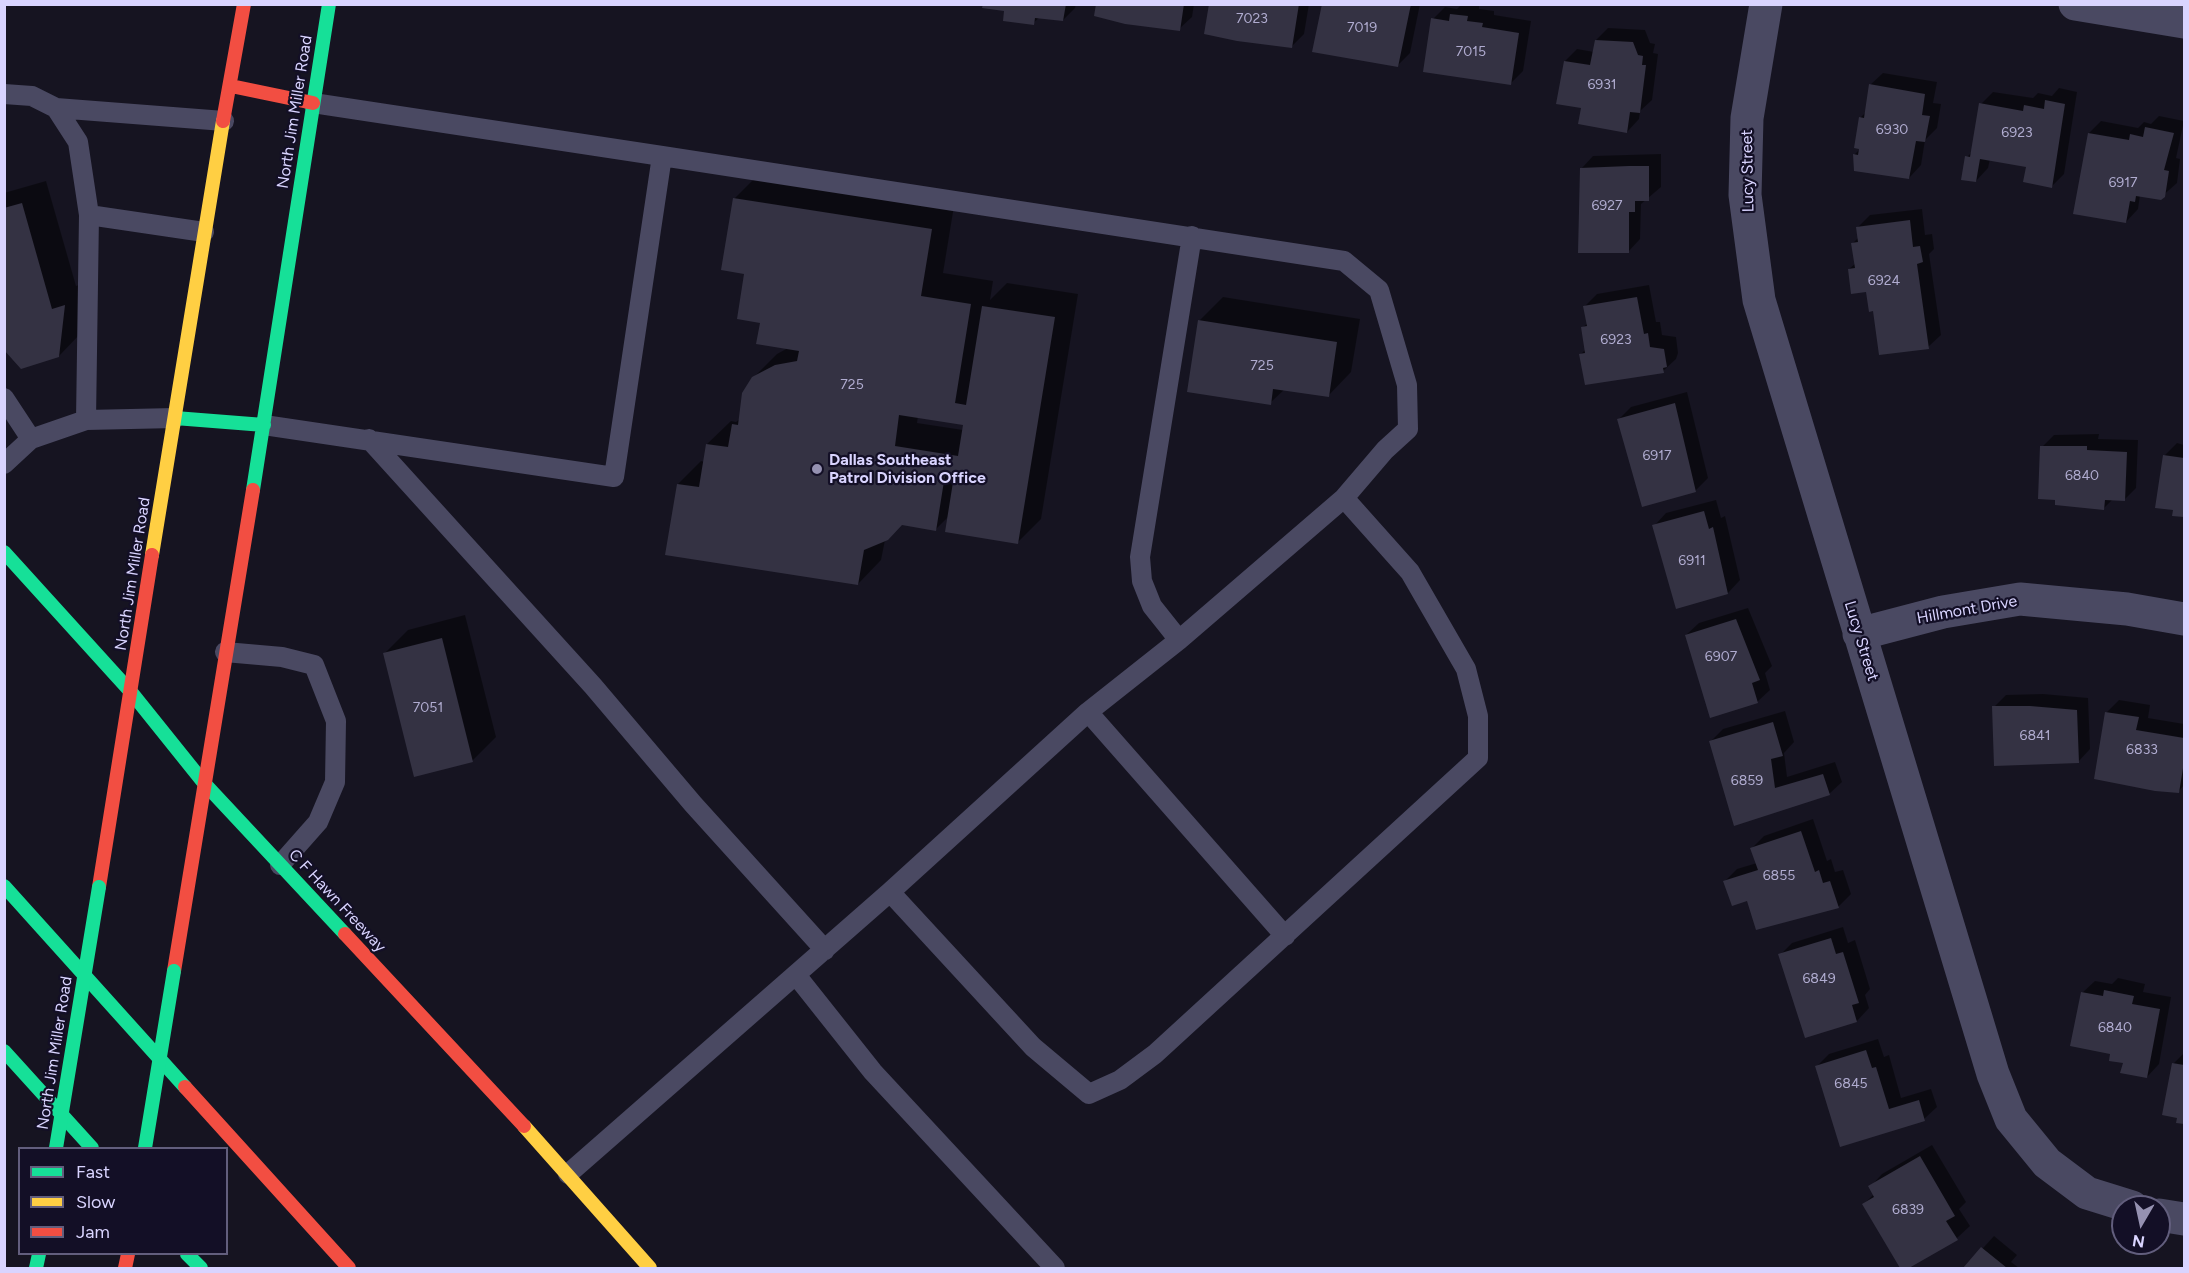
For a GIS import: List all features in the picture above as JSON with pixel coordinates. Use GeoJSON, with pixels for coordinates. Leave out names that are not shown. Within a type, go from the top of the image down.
{"type":"FeatureCollection","features":[{"type":"Feature","properties":{"kind":"main road","name":"North Jim Miller Road"},"geometry":{"type":"LineString","coordinates":[[56,1147],[204,232],[244,4]]}},
{"type":"Feature","properties":{"kind":"main road","name":"North Jim Miller Road"},"geometry":{"type":"LineString","coordinates":[[145,1147],[264,425],[329,4]]}},
{"type":"Feature","properties":{"kind":"main road"},"geometry":{"type":"LineString","coordinates":[[231,86],[313,103]]}},
{"type":"Feature","properties":{"kind":"main road"},"geometry":{"type":"LineString","coordinates":[[175,418],[264,425]]}},
{"type":"Feature","properties":{"kind":"main road","name":"C F Hawn Freeway"},"geometry":{"type":"LineString","coordinates":[[4,552],[131,692],[204,783],[568,1174],[650,1269]]}},
{"type":"Feature","properties":{"kind":"main road"},"geometry":{"type":"LineString","coordinates":[[4,886],[349,1269]]}},
{"type":"Feature","properties":{"kind":"main road"},"geometry":{"type":"LineString","coordinates":[[4,1051],[91,1147]]}},
{"type":"Feature","properties":{"kind":"main road"},"geometry":{"type":"LineString","coordinates":[[188,1255],[201,1269]]}},
{"type":"Feature","properties":{"kind":"street","name":"Lucy Street"},"geometry":{"type":"LineString","coordinates":[[1766,4],[1747,118],[1745,184],[1760,300],[1992,1074],[2011,1119],[2048,1163],[2087,1193],[2111,1200]]}},
{"type":"Feature","properties":{"kind":"street"},"geometry":{"type":"LineString","coordinates":[[2074,4],[2184,22]]}},
{"type":"Feature","properties":{"kind":"street","name":"Hillmont Drive"},"geometry":{"type":"LineString","coordinates":[[1859,634],[1943,612],[2020,599],[2127,609],[2184,619]]}},
{"type":"Feature","properties":{"kind":"lane"},"geometry":{"type":"LineString","coordinates":[[4,94],[32,96],[56,108],[224,121]]}},
{"type":"Feature","properties":{"kind":"lane"},"geometry":{"type":"LineString","coordinates":[[313,103],[1344,261],[1379,290],[1407,385],[1408,429],[1385,450],[1344,498],[1179,640],[1088,712],[825,951],[568,1174]]}},
{"type":"Feature","properties":{"kind":"lane"},"geometry":{"type":"LineString","coordinates":[[56,108],[78,142],[89,215],[86,420]]}},
{"type":"Feature","properties":{"kind":"lane"},"geometry":{"type":"LineString","coordinates":[[264,425],[614,477],[662,156]]}},
{"type":"Feature","properties":{"kind":"lane"},"geometry":{"type":"LineString","coordinates":[[89,215],[204,232]]}},
{"type":"Feature","properties":{"kind":"lane"},"geometry":{"type":"LineString","coordinates":[[1179,640],[1152,606],[1142,581],[1140,556],[1192,236]]}},
{"type":"Feature","properties":{"kind":"lane"},"geometry":{"type":"LineString","coordinates":[[4,398],[31,439]]}},
{"type":"Feature","properties":{"kind":"lane"},"geometry":{"type":"LineString","coordinates":[[4,464],[31,439],[86,420],[175,418]]}},
{"type":"Feature","properties":{"kind":"lane"},"geometry":{"type":"LineString","coordinates":[[369,439],[593,686],[693,804],[825,951]]}},
{"type":"Feature","properties":{"kind":"lane"},"geometry":{"type":"LineString","coordinates":[[890,892],[1033,1047],[1089,1094],[1120,1080],[1155,1054],[1478,758],[1478,716],[1466,669],[1410,572],[1344,498]]}},
{"type":"Feature","properties":{"kind":"lane"},"geometry":{"type":"LineString","coordinates":[[225,652],[282,657],[314,665],[336,721],[335,782],[318,822],[280,865]]}},
{"type":"Feature","properties":{"kind":"lane"},"geometry":{"type":"LineString","coordinates":[[1088,712],[1285,936]]}},
{"type":"Feature","properties":{"kind":"lane"},"geometry":{"type":"LineString","coordinates":[[796,975],[873,1072],[1055,1269]]}},
{"type":"Feature","properties":{"kind":"building"},"geometry":{"type":"Polygon","coordinates":[[[983,4],[1066,4],[1063,21],[1035,18],[1034,25],[1003,21],[1004,11],[982,8],[983,4]]]}},
{"type":"Feature","properties":{"kind":"building"},"geometry":{"type":"Polygon","coordinates":[[[1096,4],[1184,4],[1180,31],[1125,24],[1094,16],[1096,4]]]}},
{"type":"Feature","properties":{"kind":"building"},"geometry":{"type":"Polygon","coordinates":[[[1209,4],[1299,4],[1292,48],[1204,34],[1209,4]]]}},
{"type":"Feature","properties":{"kind":"building"},"geometry":{"type":"Polygon","coordinates":[[[1322,4],[1411,4],[1398,67],[1312,52],[1322,4]]]}},
{"type":"Feature","properties":{"kind":"building"},"geometry":{"type":"Polygon","coordinates":[[[1450,14],[1468,16],[1467,21],[1483,23],[1482,27],[1519,33],[1511,85],[1423,72],[1431,18],[1449,21],[1450,14]]]}},
{"type":"Feature","properties":{"kind":"building"},"geometry":{"type":"Polygon","coordinates":[[[1595,40],[1633,42],[1638,55],[1643,56],[1642,65],[1646,65],[1640,113],[1630,112],[1627,133],[1578,124],[1581,108],[1556,104],[1564,61],[1590,65],[1595,40]]]}},
{"type":"Feature","properties":{"kind":"building"},"geometry":{"type":"Polygon","coordinates":[[[1869,84],[1925,94],[1922,115],[1930,116],[1925,142],[1916,141],[1909,179],[1854,171],[1853,154],[1858,155],[1859,149],[1854,148],[1859,117],[1864,118],[1869,84]]]}},
{"type":"Feature","properties":{"kind":"building"},"geometry":{"type":"Polygon","coordinates":[[[2045,100],[2065,104],[2052,188],[2023,182],[2026,167],[1980,159],[1976,182],[1961,180],[1965,156],[1970,157],[1979,103],[2023,111],[2024,105],[2044,109],[2045,100]]]}},
{"type":"Feature","properties":{"kind":"building"},"geometry":{"type":"Polygon","coordinates":[[[2145,127],[2174,133],[2164,170],[2169,171],[2165,197],[2161,200],[2136,196],[2135,202],[2130,201],[2126,223],[2073,214],[2088,133],[2129,140],[2130,134],[2143,137],[2145,127]]]}},
{"type":"Feature","properties":{"kind":"building"},"geometry":{"type":"Polygon","coordinates":[[[1649,166],[1649,201],[1635,201],[1635,212],[1629,212],[1629,253],[1578,253],[1580,168],[1649,166]]]}},
{"type":"Feature","properties":{"kind":"building"},"geometry":{"type":"Polygon","coordinates":[[[733,198],[932,229],[921,296],[971,304],[955,403],[966,405],[982,306],[1055,317],[1018,544],[945,532],[954,476],[945,475],[936,531],[902,525],[888,540],[864,550],[858,585],[665,555],[677,484],[699,487],[706,444],[728,447],[732,424],[738,425],[742,393],[752,377],[775,365],[797,361],[799,351],[756,344],[760,323],[737,319],[744,274],[721,270],[733,198]],[[899,415],[895,446],[958,456],[963,425],[899,415]]]}},
{"type":"Feature","properties":{"kind":"building"},"geometry":{"type":"Polygon","coordinates":[[[22,203],[52,309],[65,305],[59,357],[21,369],[4,350],[4,208],[22,203]]]}},
{"type":"Feature","properties":{"kind":"building"},"geometry":{"type":"Polygon","coordinates":[[[1910,220],[1913,247],[1920,246],[1923,262],[1917,264],[1929,349],[1879,355],[1873,311],[1869,312],[1866,292],[1851,294],[1848,269],[1855,268],[1851,243],[1858,242],[1856,227],[1910,220]]]}},
{"type":"Feature","properties":{"kind":"building"},"geometry":{"type":"Polygon","coordinates":[[[1637,297],[1644,334],[1648,333],[1650,347],[1664,349],[1667,367],[1663,368],[1664,373],[1585,385],[1579,354],[1585,353],[1581,327],[1587,326],[1583,306],[1637,297]]]}},
{"type":"Feature","properties":{"kind":"building"},"geometry":{"type":"Polygon","coordinates":[[[1198,320],[1337,342],[1329,397],[1273,389],[1271,405],[1187,392],[1198,320]]]}},
{"type":"Feature","properties":{"kind":"building"},"geometry":{"type":"Polygon","coordinates":[[[1675,403],[1696,492],[1642,507],[1617,419],[1675,403]]]}},
{"type":"Feature","properties":{"kind":"building"},"geometry":{"type":"Polygon","coordinates":[[[2040,446],[2087,446],[2087,450],[2127,452],[2125,501],[2105,500],[2104,510],[2055,505],[2055,500],[2038,499],[2040,446]]]}},
{"type":"Feature","properties":{"kind":"building"},"geometry":{"type":"Polygon","coordinates":[[[2163,455],[2184,458],[2184,517],[2172,516],[2173,510],[2155,508],[2163,455]]]}},
{"type":"Feature","properties":{"kind":"building"},"geometry":{"type":"Polygon","coordinates":[[[1704,511],[1709,529],[1713,527],[1728,594],[1676,609],[1652,525],[1704,511]]]}},
{"type":"Feature","properties":{"kind":"building"},"geometry":{"type":"Polygon","coordinates":[[[1736,619],[1760,680],[1752,683],[1758,703],[1710,718],[1685,635],[1736,619]]]}},
{"type":"Feature","properties":{"kind":"building"},"geometry":{"type":"Polygon","coordinates":[[[442,638],[473,762],[414,777],[383,653],[442,638]]]}},
{"type":"Feature","properties":{"kind":"building"},"geometry":{"type":"Polygon","coordinates":[[[1992,706],[2077,710],[2079,763],[1994,766],[1992,706]]]}},
{"type":"Feature","properties":{"kind":"building"},"geometry":{"type":"Polygon","coordinates":[[[2105,712],[2139,717],[2136,730],[2184,738],[2184,762],[2179,793],[2155,791],[2094,779],[2105,712]]]}},
{"type":"Feature","properties":{"kind":"building"},"geometry":{"type":"Polygon","coordinates":[[[1773,722],[1783,756],[1771,759],[1775,788],[1823,774],[1830,795],[1734,826],[1709,741],[1773,722]]]}},
{"type":"Feature","properties":{"kind":"building"},"geometry":{"type":"Polygon","coordinates":[[[1801,831],[1815,872],[1819,870],[1823,883],[1830,881],[1839,908],[1756,930],[1747,901],[1732,906],[1723,881],[1758,870],[1750,848],[1801,831]]]}},
{"type":"Feature","properties":{"kind":"building"},"geometry":{"type":"Polygon","coordinates":[[[1831,938],[1836,954],[1843,952],[1859,1003],[1852,1005],[1857,1022],[1805,1038],[1778,954],[1831,938]]]}},
{"type":"Feature","properties":{"kind":"building"},"geometry":{"type":"Polygon","coordinates":[[[2104,990],[2134,996],[2132,1004],[2160,1009],[2147,1078],[2120,1073],[2123,1063],[2109,1061],[2110,1054],[2070,1046],[2081,992],[2103,996],[2104,990]]]}},
{"type":"Feature","properties":{"kind":"building"},"geometry":{"type":"Polygon","coordinates":[[[1866,1050],[1872,1068],[1876,1067],[1889,1109],[1919,1100],[1925,1121],[1840,1147],[1815,1066],[1866,1050]]]}},
{"type":"Feature","properties":{"kind":"building"},"geometry":{"type":"Polygon","coordinates":[[[2172,1063],[2184,1065],[2184,1124],[2176,1123],[2177,1118],[2162,1115],[2172,1063]]]}},
{"type":"Feature","properties":{"kind":"building"},"geometry":{"type":"Polygon","coordinates":[[[1920,1156],[1955,1216],[1946,1221],[1958,1240],[1909,1268],[1900,1268],[1862,1204],[1874,1197],[1868,1186],[1920,1156]]]}},
{"type":"Feature","properties":{"kind":"building"},"geometry":{"type":"Polygon","coordinates":[[[1981,1247],[2007,1268],[1963,1268],[1981,1247]]]}},
{"type":"Feature","properties":{"kind":"traffic: fast"},"geometry":{"type":"LineString","coordinates":[[253,490],[329,4]]}},
{"type":"Feature","properties":{"kind":"traffic: fast"},"geometry":{"type":"LineString","coordinates":[[175,418],[264,425]]}},
{"type":"Feature","properties":{"kind":"traffic: fast"},"geometry":{"type":"LineString","coordinates":[[4,552],[131,692],[204,783],[345,934]]}},
{"type":"Feature","properties":{"kind":"traffic: fast"},"geometry":{"type":"LineString","coordinates":[[4,886],[185,1087]]}},
{"type":"Feature","properties":{"kind":"traffic: fast"},"geometry":{"type":"LineString","coordinates":[[56,1147],[99,887]]}},
{"type":"Feature","properties":{"kind":"traffic: fast"},"geometry":{"type":"LineString","coordinates":[[145,1147],[174,971]]}},
{"type":"Feature","properties":{"kind":"traffic: fast"},"geometry":{"type":"LineString","coordinates":[[4,1051],[91,1147]]}},
{"type":"Feature","properties":{"kind":"traffic: fast"},"geometry":{"type":"LineString","coordinates":[[36,1268],[39,1255]]}},
{"type":"Feature","properties":{"kind":"traffic: fast"},"geometry":{"type":"LineString","coordinates":[[188,1255],[201,1268]]}},
{"type":"Feature","properties":{"kind":"traffic: slow"},"geometry":{"type":"LineString","coordinates":[[152,555],[223,121]]}},
{"type":"Feature","properties":{"kind":"traffic: slow"},"geometry":{"type":"LineString","coordinates":[[524,1126],[650,1268]]}},
{"type":"Feature","properties":{"kind":"traffic: jam"},"geometry":{"type":"LineString","coordinates":[[223,121],[244,4]]}},
{"type":"Feature","properties":{"kind":"traffic: jam"},"geometry":{"type":"LineString","coordinates":[[231,86],[313,103]]}},
{"type":"Feature","properties":{"kind":"traffic: jam"},"geometry":{"type":"LineString","coordinates":[[174,971],[253,490]]}},
{"type":"Feature","properties":{"kind":"traffic: jam"},"geometry":{"type":"LineString","coordinates":[[99,887],[152,555]]}},
{"type":"Feature","properties":{"kind":"traffic: jam"},"geometry":{"type":"LineString","coordinates":[[345,934],[524,1126]]}},
{"type":"Feature","properties":{"kind":"traffic: jam"},"geometry":{"type":"LineString","coordinates":[[185,1087],[349,1268]]}},
{"type":"Feature","properties":{"kind":"traffic: jam"},"geometry":{"type":"LineString","coordinates":[[125,1268],[128,1255]]}},
{"type":"Feature","properties":{"kind":"place","name":"Dallas Southeast Patrol Division Office"},"geometry":{"type":"Point","coordinates":[817,469]}}]}
